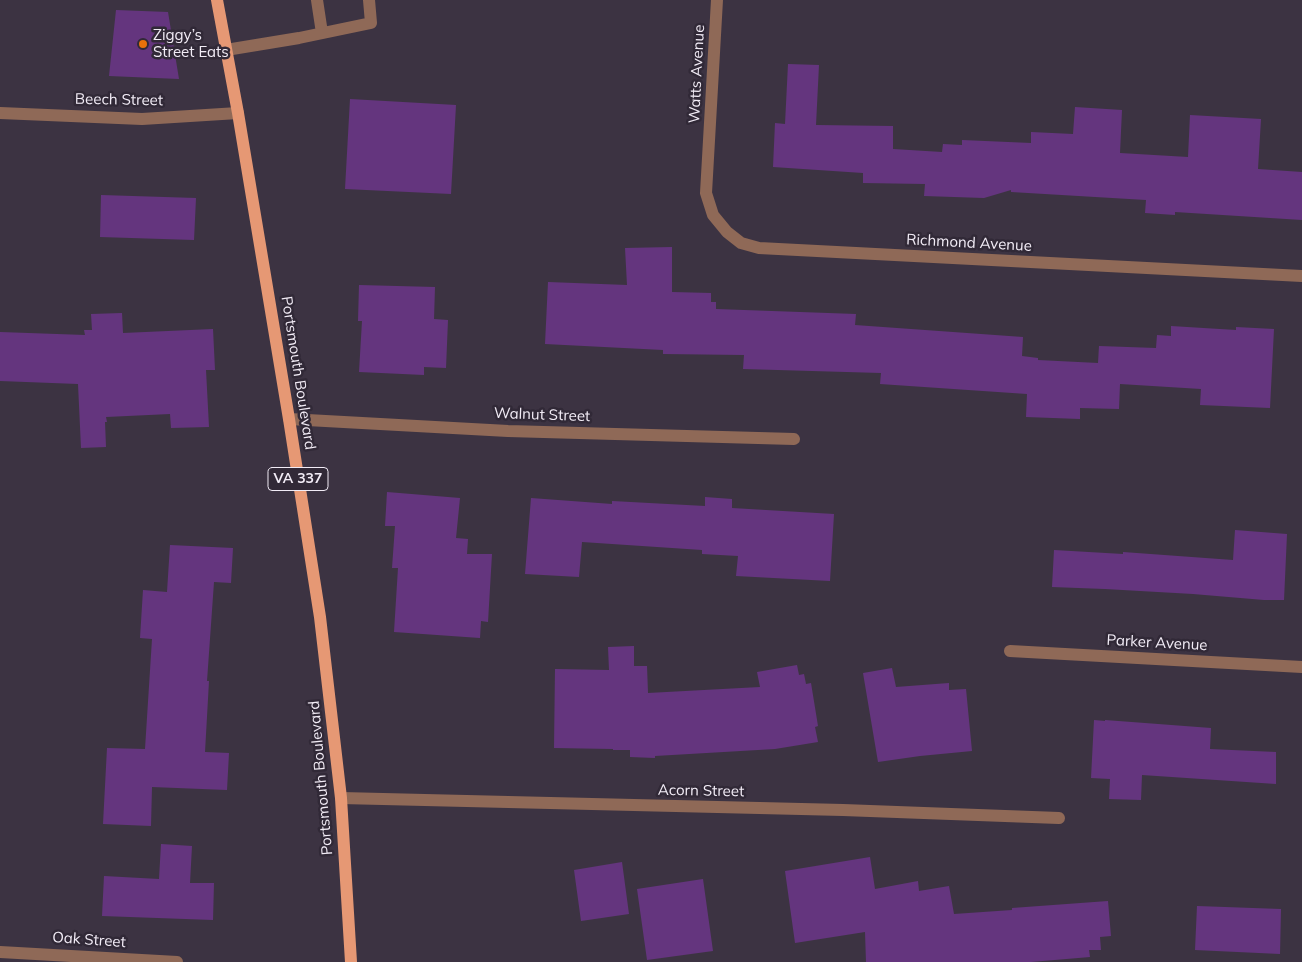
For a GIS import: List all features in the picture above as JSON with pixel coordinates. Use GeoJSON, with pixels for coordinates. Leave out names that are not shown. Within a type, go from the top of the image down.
{"type":"FeatureCollection","features":[{"type":"Feature","properties":{"kind":"main road","name":"Portsmouth Boulevard"},"geometry":{"type":"LineString","coordinates":[[217,0],[238,113],[320,617],[341,798],[350,962]]}},
{"type":"Feature","properties":{"kind":"street"},"geometry":{"type":"LineString","coordinates":[[317,0],[322,33]]}},
{"type":"Feature","properties":{"kind":"street"},"geometry":{"type":"LineString","coordinates":[[226,50],[371,23],[369,0]]}},
{"type":"Feature","properties":{"kind":"street","name":"Watts Avenue"},"geometry":{"type":"LineString","coordinates":[[709,150],[717,0]]}},
{"type":"Feature","properties":{"kind":"street","name":"Beech Street"},"geometry":{"type":"LineString","coordinates":[[0,113],[142,119],[238,113]]}},
{"type":"Feature","properties":{"kind":"street","name":"Richmond Avenue"},"geometry":{"type":"LineString","coordinates":[[709,150],[706,193],[713,214],[727,232],[741,243],[759,248],[1302,276]]}},
{"type":"Feature","properties":{"kind":"street","name":"Walnut Street"},"geometry":{"type":"LineString","coordinates":[[289,419],[508,431],[794,439]]}},
{"type":"Feature","properties":{"kind":"street","name":"Parker Avenue"},"geometry":{"type":"LineString","coordinates":[[1010,651],[1302,668]]}},
{"type":"Feature","properties":{"kind":"street","name":"Acorn Street"},"geometry":{"type":"LineString","coordinates":[[341,798],[843,810],[1059,818]]}},
{"type":"Feature","properties":{"kind":"street","name":"Oak Street"},"geometry":{"type":"LineString","coordinates":[[0,952],[177,962]]}},
{"type":"Feature","properties":{"kind":"building","name":"Ziggy’s Street Eats"},"geometry":{"type":"Polygon","coordinates":[[[116,10],[168,12],[179,79],[109,76],[116,10]]]}},
{"type":"Feature","properties":{"kind":"building"},"geometry":{"type":"Polygon","coordinates":[[[788,64],[819,65],[816,125],[893,126],[893,149],[942,152],[943,144],[962,145],[962,140],[1031,143],[1031,132],[1073,134],[1075,107],[1122,110],[1120,153],[1188,157],[1190,115],[1261,119],[1258,169],[1302,172],[1302,220],[1175,212],[1175,215],[1145,213],[1146,200],[1011,192],[1011,190],[984,198],[924,196],[925,184],[863,183],[863,173],[773,167],[775,123],[785,124],[788,64]]]}},
{"type":"Feature","properties":{"kind":"building"},"geometry":{"type":"Polygon","coordinates":[[[350,99],[456,105],[451,194],[345,189],[350,99]]]}},
{"type":"Feature","properties":{"kind":"building"},"geometry":{"type":"Polygon","coordinates":[[[101,195],[196,198],[194,240],[100,237],[101,195]]]}},
{"type":"Feature","properties":{"kind":"building"},"geometry":{"type":"Polygon","coordinates":[[[672,247],[672,292],[711,293],[711,302],[716,302],[716,309],[856,314],[855,325],[1023,337],[1022,356],[1038,358],[1038,360],[1098,363],[1099,346],[1156,348],[1157,335],[1171,336],[1171,326],[1236,330],[1236,327],[1274,329],[1270,408],[1200,405],[1201,389],[1120,384],[1119,409],[1080,408],[1080,419],[1026,417],[1027,394],[880,384],[881,373],[743,369],[744,355],[663,354],[663,350],[545,344],[548,282],[627,285],[625,248],[672,247]]]}},
{"type":"Feature","properties":{"kind":"building"},"geometry":{"type":"Polygon","coordinates":[[[359,285],[435,287],[434,319],[448,320],[446,368],[424,367],[424,375],[359,372],[362,321],[358,321],[359,285]]]}},
{"type":"Feature","properties":{"kind":"building"},"geometry":{"type":"Polygon","coordinates":[[[122,313],[123,333],[213,329],[215,370],[206,370],[209,427],[171,428],[170,414],[106,417],[106,447],[81,448],[78,384],[0,381],[0,332],[85,335],[84,330],[92,330],[91,314],[122,313]]]}},
{"type":"Feature","properties":{"kind":"building"},"geometry":{"type":"Polygon","coordinates":[[[387,492],[460,498],[456,538],[468,539],[467,554],[492,554],[488,622],[481,621],[480,638],[394,632],[398,568],[392,568],[395,526],[385,526],[387,492]]]}},
{"type":"Feature","properties":{"kind":"building"},"geometry":{"type":"Polygon","coordinates":[[[705,497],[732,499],[732,508],[834,514],[830,581],[736,576],[738,556],[702,554],[702,550],[582,542],[579,577],[525,574],[531,498],[612,504],[612,501],[705,506],[705,497]]]}},
{"type":"Feature","properties":{"kind":"building"},"geometry":{"type":"Polygon","coordinates":[[[1235,530],[1287,534],[1284,600],[1052,587],[1054,550],[1123,554],[1123,552],[1233,560],[1235,530]]]}},
{"type":"Feature","properties":{"kind":"building"},"geometry":{"type":"Polygon","coordinates":[[[170,545],[233,548],[231,583],[214,582],[207,681],[209,681],[205,752],[229,753],[227,790],[152,787],[151,826],[103,824],[107,748],[145,749],[152,639],[140,638],[143,590],[167,592],[170,545]]]}},
{"type":"Feature","properties":{"kind":"building"},"geometry":{"type":"Polygon","coordinates":[[[634,646],[634,666],[647,666],[648,693],[760,687],[757,672],[797,665],[799,675],[804,674],[806,684],[811,683],[818,726],[815,727],[818,742],[775,749],[655,756],[655,758],[630,757],[630,750],[554,748],[555,669],[609,670],[608,647],[634,646]]]}},
{"type":"Feature","properties":{"kind":"building"},"geometry":{"type":"Polygon","coordinates":[[[892,668],[896,687],[949,683],[949,690],[966,689],[972,751],[878,762],[863,673],[892,668]]]}},
{"type":"Feature","properties":{"kind":"building"},"geometry":{"type":"Polygon","coordinates":[[[1094,720],[1211,728],[1210,749],[1276,752],[1276,784],[1142,775],[1141,800],[1109,799],[1110,779],[1091,778],[1094,720]]]}},
{"type":"Feature","properties":{"kind":"building"},"geometry":{"type":"Polygon","coordinates":[[[161,844],[192,846],[190,883],[214,883],[213,920],[102,916],[104,876],[159,879],[161,844]]]}},
{"type":"Feature","properties":{"kind":"building"},"geometry":{"type":"Polygon","coordinates":[[[870,857],[875,889],[918,881],[919,891],[949,886],[954,914],[1108,901],[1111,936],[1100,937],[1101,950],[1089,950],[1090,957],[1031,962],[866,962],[865,932],[795,943],[785,871],[870,857]]]}},
{"type":"Feature","properties":{"kind":"building"},"geometry":{"type":"Polygon","coordinates":[[[622,862],[629,914],[581,921],[574,870],[622,862]]]}},
{"type":"Feature","properties":{"kind":"building"},"geometry":{"type":"Polygon","coordinates":[[[703,879],[713,951],[647,960],[637,889],[703,879]]]}},
{"type":"Feature","properties":{"kind":"building"},"geometry":{"type":"Polygon","coordinates":[[[1197,906],[1281,909],[1280,954],[1195,950],[1197,906]]]}},
{"type":"Feature","properties":{"kind":"place","name":"Ziggy’s Street Eats"},"geometry":{"type":"Point","coordinates":[143,44]}}]}
